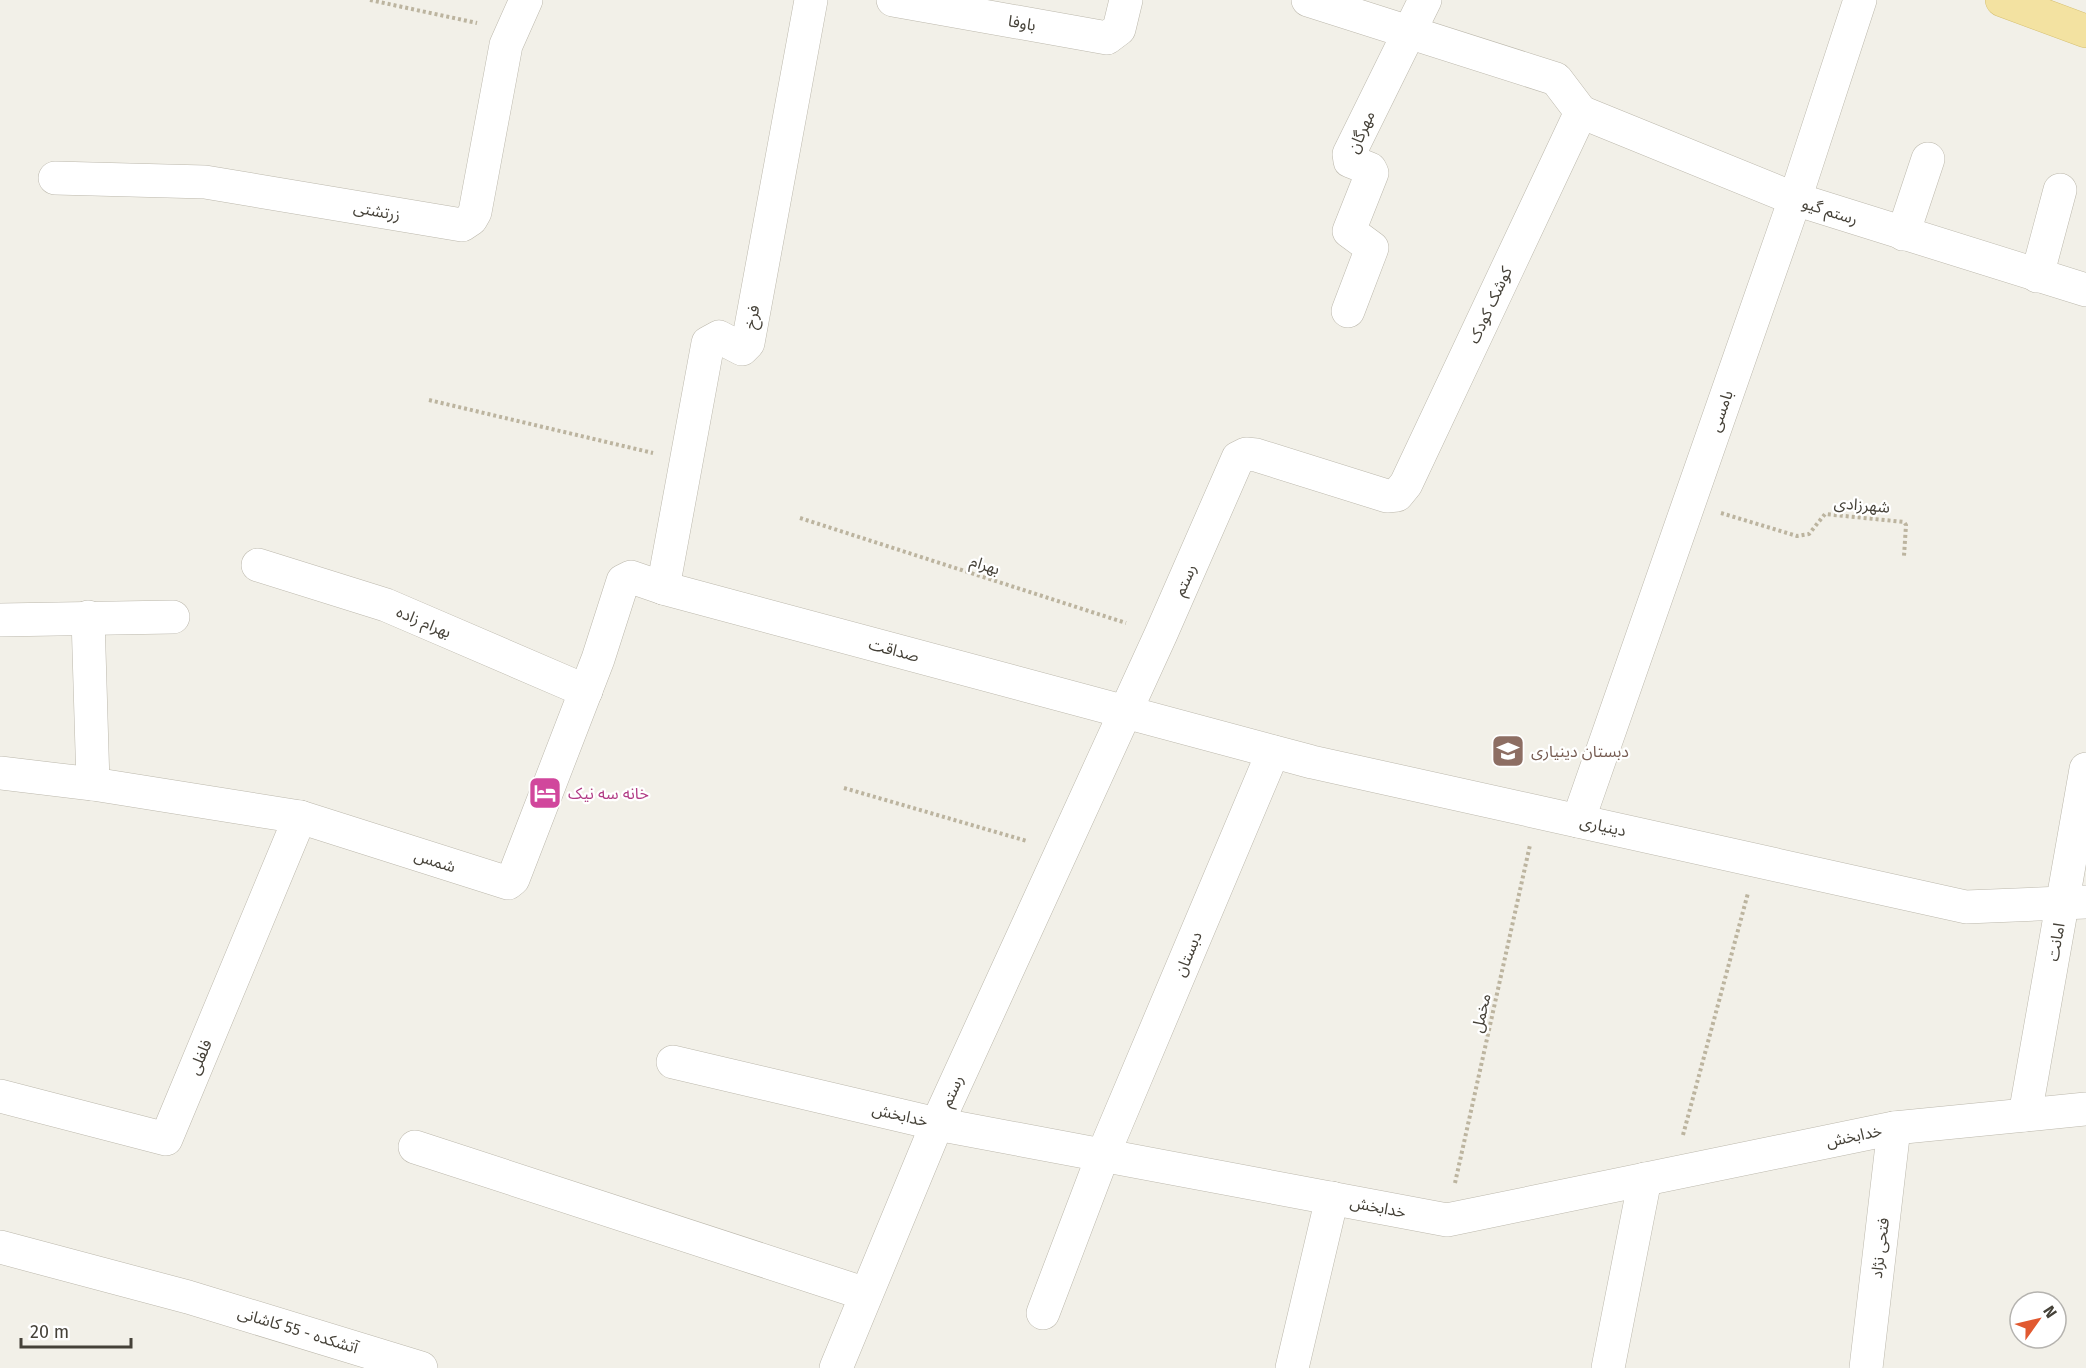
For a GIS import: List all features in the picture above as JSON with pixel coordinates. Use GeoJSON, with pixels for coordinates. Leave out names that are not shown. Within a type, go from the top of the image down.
{"type":"FeatureCollection","features":[{"type":"Feature","properties":{"kind":"main road"},"geometry":{"type":"LineString","coordinates":[[2002,0],[2086,31]]}},
{"type":"Feature","properties":{"kind":"street","name":"زرتشتی"},"geometry":{"type":"LineString","coordinates":[[55,178],[205,182],[462,225],[471,219],[475,212],[506,45],[526,0]]}},
{"type":"Feature","properties":{"kind":"street","name":"فرخ"},"geometry":{"type":"LineString","coordinates":[[663,588],[688,462],[708,343],[719,337],[742,349],[748,343],[811,0]]}},
{"type":"Feature","properties":{"kind":"street","name":"باوفا"},"geometry":{"type":"LineString","coordinates":[[893,0],[1107,38],[1119,29],[1126,0]]}},
{"type":"Feature","properties":{"kind":"street"},"geometry":{"type":"LineString","coordinates":[[1308,0],[1556,79],[1581,112]]}},
{"type":"Feature","properties":{"kind":"street","name":"مهرگان"},"geometry":{"type":"LineString","coordinates":[[1348,311],[1372,248],[1349,231],[1372,173],[1370,169],[1350,160],[1349,154],[1425,0]]}},
{"type":"Feature","properties":{"kind":"street","name":"بامسی"},"geometry":{"type":"LineString","coordinates":[[1578,821],[1795,200],[1860,0]]}},
{"type":"Feature","properties":{"kind":"street","name":"رستم گیو"},"geometry":{"type":"LineString","coordinates":[[1581,112],[1795,200],[2086,290]]}},
{"type":"Feature","properties":{"kind":"street","name":"کوشک کودک"},"geometry":{"type":"LineString","coordinates":[[1397,495],[1406,484],[1581,112]]}},
{"type":"Feature","properties":{"kind":"street"},"geometry":{"type":"LineString","coordinates":[[1903,234],[1928,159]]}},
{"type":"Feature","properties":{"kind":"street"},"geometry":{"type":"LineString","coordinates":[[2037,276],[2060,190]]}},
{"type":"Feature","properties":{"kind":"street","name":"رستم"},"geometry":{"type":"LineString","coordinates":[[836,1368],[937,1124],[1161,634],[1238,458],[1246,454],[1256,455],[1387,496],[1397,495]]}},
{"type":"Feature","properties":{"kind":"street","name":"بهرام زاده"},"geometry":{"type":"LineString","coordinates":[[258,565],[386,605],[586,691]]}},
{"type":"Feature","properties":{"kind":"street","name":"شمس"},"geometry":{"type":"LineString","coordinates":[[0,773],[93,784],[300,817],[508,883],[513,879],[586,691],[623,581],[632,577],[663,588]]}},
{"type":"Feature","properties":{"kind":"street","name":"صداقت"},"geometry":{"type":"LineString","coordinates":[[663,588],[1125,712]]}},
{"type":"Feature","properties":{"kind":"street"},"geometry":{"type":"LineString","coordinates":[[88,617],[93,784]]}},
{"type":"Feature","properties":{"kind":"street"},"geometry":{"type":"LineString","coordinates":[[0,620],[172,617]]}},
{"type":"Feature","properties":{"kind":"street","name":"دینیاری"},"geometry":{"type":"LineString","coordinates":[[1125,712],[1273,752],[1966,907],[2074,903]]}},
{"type":"Feature","properties":{"kind":"street","name":"دبستان"},"geometry":{"type":"LineString","coordinates":[[1043,1313],[1103,1155],[1273,752]]}},
{"type":"Feature","properties":{"kind":"street","name":"امانت"},"geometry":{"type":"LineString","coordinates":[[2025,1115],[2074,903],[2086,770]]}},
{"type":"Feature","properties":{"kind":"street","name":"فلفلی"},"geometry":{"type":"LineString","coordinates":[[0,1096],[166,1138],[300,817]]}},
{"type":"Feature","properties":{"kind":"street","name":"خدابخش"},"geometry":{"type":"LineString","coordinates":[[673,1062],[937,1124],[1447,1220],[1894,1128],[2086,1109]]}},
{"type":"Feature","properties":{"kind":"street","name":"فتحی نژاد"},"geometry":{"type":"LineString","coordinates":[[1866,1368],[1894,1128]]}},
{"type":"Feature","properties":{"kind":"street"},"geometry":{"type":"LineString","coordinates":[[415,1147],[866,1294]]}},
{"type":"Feature","properties":{"kind":"street"},"geometry":{"type":"LineString","coordinates":[[1608,1368],[1658,1176]]}},
{"type":"Feature","properties":{"kind":"street"},"geometry":{"type":"LineString","coordinates":[[1292,1368],[1332,1198]]}},
{"type":"Feature","properties":{"kind":"street","name":"آتشکده - 55 کاشانی"},"geometry":{"type":"LineString","coordinates":[[0,1247],[188,1297],[421,1368]]}},
{"type":"Feature","properties":{"kind":"path"},"geometry":{"type":"LineString","coordinates":[[370,0],[514,31]]}},
{"type":"Feature","properties":{"kind":"path"},"geometry":{"type":"LineString","coordinates":[[429,400],[688,462]]}},
{"type":"Feature","properties":{"kind":"path","name":"شهرزادی"},"geometry":{"type":"LineString","coordinates":[[1689,503],[1797,536],[1809,534],[1825,514],[1904,522],[1906,525],[1904,556]]}},
{"type":"Feature","properties":{"kind":"path","name":"بهرام"},"geometry":{"type":"LineString","coordinates":[[800,518],[1161,634]]}},
{"type":"Feature","properties":{"kind":"path"},"geometry":{"type":"LineString","coordinates":[[844,788],[1061,851]]}},
{"type":"Feature","properties":{"kind":"path","name":"مخمل"},"geometry":{"type":"LineString","coordinates":[[1447,1220],[1538,812]]}},
{"type":"Feature","properties":{"kind":"path"},"geometry":{"type":"LineString","coordinates":[[1658,1176],[1756,860]]}},
{"type":"Feature","properties":{"kind":"place","name":"دبستان دینیاری"},"geometry":{"type":"Point","coordinates":[1508,751]}},
{"type":"Feature","properties":{"kind":"place","name":"خانه سه نیک"},"geometry":{"type":"Point","coordinates":[545,793]}}]}
